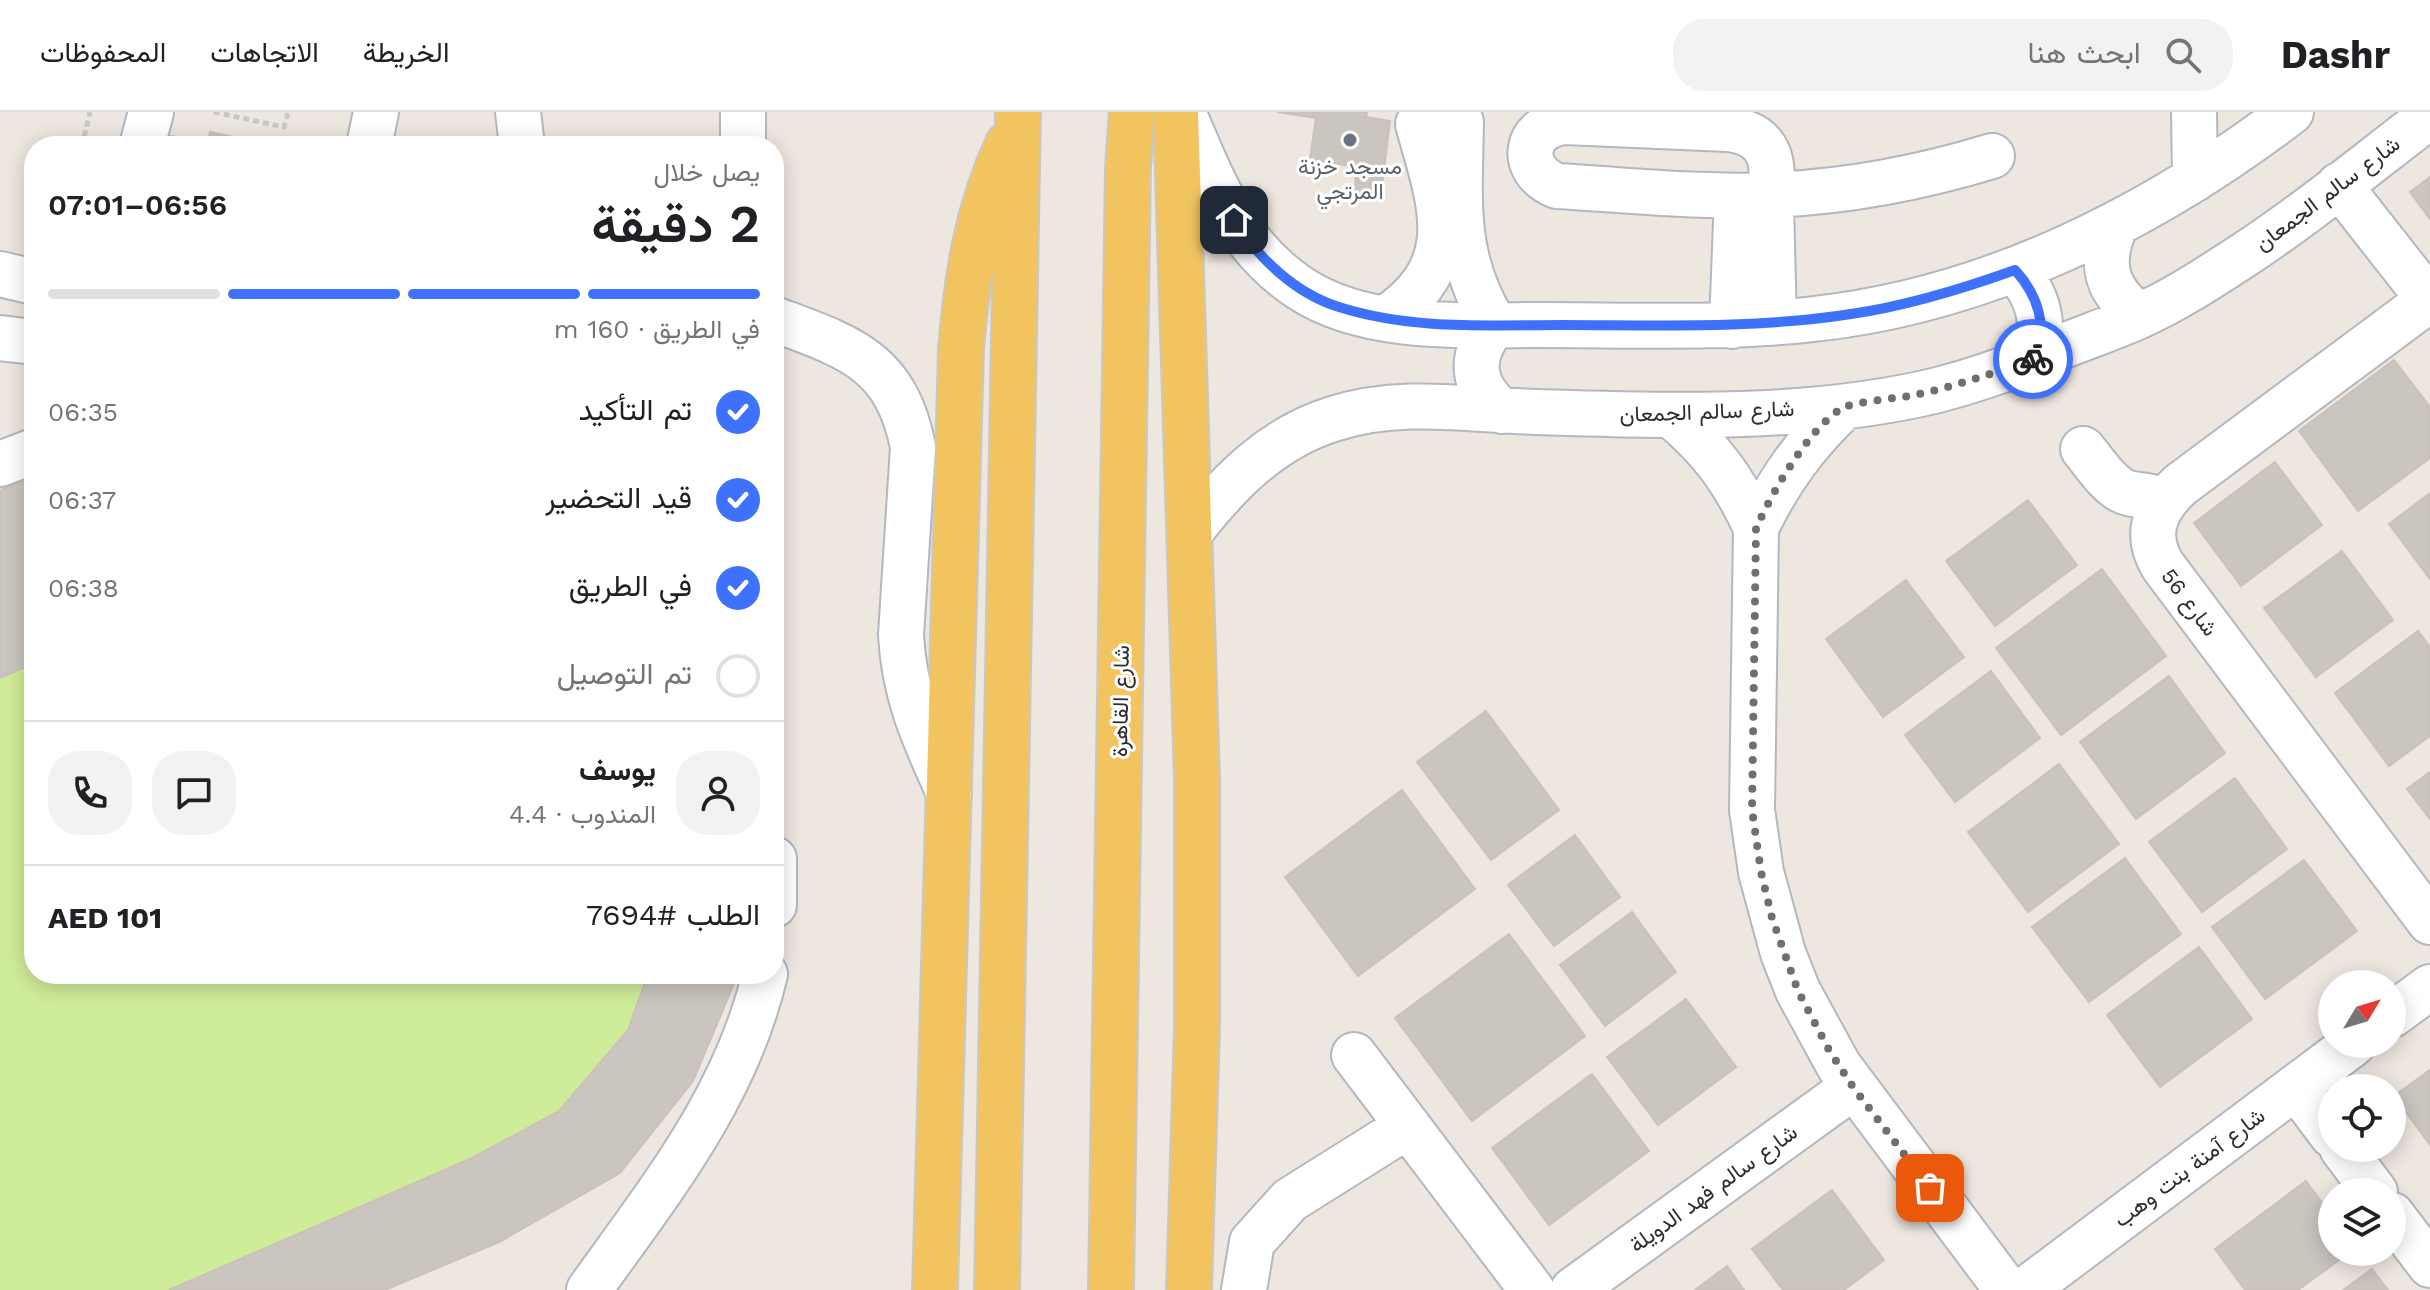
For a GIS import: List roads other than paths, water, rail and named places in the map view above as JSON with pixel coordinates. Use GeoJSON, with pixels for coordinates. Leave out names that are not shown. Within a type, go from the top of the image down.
{"type":"FeatureCollection","features":[{"type":"Feature","properties":{"kind":"main road","name":"شارع القاهرة"},"geometry":{"type":"LineString","coordinates":[[1111,1290],[1128,168],[1132,112]]}},
{"type":"Feature","properties":{"kind":"main road"},"geometry":{"type":"LineString","coordinates":[[1176,112],[1197,779],[1197,1027],[1189,1290]]}},
{"type":"Feature","properties":{"kind":"main road"},"geometry":{"type":"LineString","coordinates":[[935,1290],[964,305],[971,255],[982,210],[1018,118]]}},
{"type":"Feature","properties":{"kind":"main road"},"geometry":{"type":"LineString","coordinates":[[997,1290],[1018,118]]}},
{"type":"Feature","properties":{"kind":"street"},"geometry":{"type":"LineString","coordinates":[[145,136],[151,112]]}},
{"type":"Feature","properties":{"kind":"street"},"geometry":{"type":"LineString","coordinates":[[371,136],[376,112]]}},
{"type":"Feature","properties":{"kind":"street"},"geometry":{"type":"LineString","coordinates":[[518,112],[521,136]]}},
{"type":"Feature","properties":{"kind":"street"},"geometry":{"type":"LineString","coordinates":[[743,112],[743,136]]}},
{"type":"Feature","properties":{"kind":"street"},"geometry":{"type":"LineString","coordinates":[[1183,112],[1223,204],[1245,237],[1271,266],[1302,290],[1337,307],[1386,318],[1459,326],[1753,324],[1855,314],[1936,295],[2015,270],[2116,225],[2195,179],[2291,112]]}},
{"type":"Feature","properties":{"kind":"street"},"geometry":{"type":"LineString","coordinates":[[2194,112],[2195,179]]}},
{"type":"Feature","properties":{"kind":"street","name":"شارع سالم الجمعان"},"geometry":{"type":"LineString","coordinates":[[1191,531],[1241,472],[1288,439],[1331,419],[1364,410],[1399,405],[1672,416],[1844,407],[1941,389],[2035,358],[2140,316],[2246,254],[2430,116]]}},
{"type":"Feature","properties":{"kind":"street"},"geometry":{"type":"LineString","coordinates":[[1386,318],[1403,307],[1424,282],[1438,252],[1442,231],[1441,209],[1418,124],[1461,122],[1461,236],[1472,283],[1495,325]]}},
{"type":"Feature","properties":{"kind":"street"},"geometry":{"type":"LineString","coordinates":[[1753,324],[1754,195],[1849,188],[1911,178],[1992,156]]}},
{"type":"Feature","properties":{"kind":"street"},"geometry":{"type":"LineString","coordinates":[[2083,449],[2118,488],[2127,493],[2152,496],[2163,503],[2180,485],[2430,301],[2339,185]]}},
{"type":"Feature","properties":{"kind":"street"},"geometry":{"type":"LineString","coordinates":[[2116,225],[2107,250],[2108,276],[2120,299],[2140,316]]}},
{"type":"Feature","properties":{"kind":"street"},"geometry":{"type":"LineString","coordinates":[[2015,270],[2026,282],[2039,311],[2040,343],[2035,358]]}},
{"type":"Feature","properties":{"kind":"street"},"geometry":{"type":"LineString","coordinates":[[0,274],[24,280]]}},
{"type":"Feature","properties":{"kind":"street"},"geometry":{"type":"LineString","coordinates":[[784,323],[840,344],[862,357],[882,375],[897,397],[908,422],[913,447],[902,661],[913,712],[949,793]]}},
{"type":"Feature","properties":{"kind":"street"},"geometry":{"type":"LineString","coordinates":[[1495,325],[1484,338],[1476,370],[1484,394],[1502,411]]}},
{"type":"Feature","properties":{"kind":"street"},"geometry":{"type":"LineString","coordinates":[[0,338],[24,341]]}},
{"type":"Feature","properties":{"kind":"street"},"geometry":{"type":"LineString","coordinates":[[1844,407],[1793,462],[1772,494],[1756,528],[1752,810],[1761,872],[1772,918],[1798,991],[1819,1033],[1853,1087],[2007,1290]]}},
{"type":"Feature","properties":{"kind":"street"},"geometry":{"type":"LineString","coordinates":[[1672,416],[1699,439],[1722,466],[1741,495],[1756,528]]}},
{"type":"Feature","properties":{"kind":"street"},"geometry":{"type":"LineString","coordinates":[[0,464],[24,455]]}},
{"type":"Feature","properties":{"kind":"street","name":"شارع 56"},"geometry":{"type":"LineString","coordinates":[[2163,503],[2152,532],[2156,554],[2163,566],[2430,922]]}},
{"type":"Feature","properties":{"kind":"street"},"geometry":{"type":"LineString","coordinates":[[589,1290],[680,1162],[709,1115],[737,1061],[762,984]]}},
{"type":"Feature","properties":{"kind":"street"},"geometry":{"type":"LineString","coordinates":[[2406,1005],[2430,987]]}},
{"type":"Feature","properties":{"kind":"street"},"geometry":{"type":"LineString","coordinates":[[1354,1055],[1532,1290]]}},
{"type":"Feature","properties":{"kind":"street","name":"شارع آمنة بنت وهب"},"geometry":{"type":"LineString","coordinates":[[2025,1290],[2334,1058]]}},
{"type":"Feature","properties":{"kind":"street","name":"شارع سالم فهد الدويلة"},"geometry":{"type":"LineString","coordinates":[[1573,1290],[1853,1087]]}},
{"type":"Feature","properties":{"kind":"street"},"geometry":{"type":"LineString","coordinates":[[2296,1087],[2318,1116]]}},
{"type":"Feature","properties":{"kind":"street"},"geometry":{"type":"LineString","coordinates":[[1244,1290],[1252,1242],[1290,1200],[1408,1126]]}},
{"type":"Feature","properties":{"kind":"street"},"geometry":{"type":"LineString","coordinates":[[2406,1233],[2430,1265]]}},
{"type":"Feature","properties":{"kind":"place","name":"مسجد خزنة المرتجي"},"geometry":{"type":"Point","coordinates":[1350,140]}}]}
